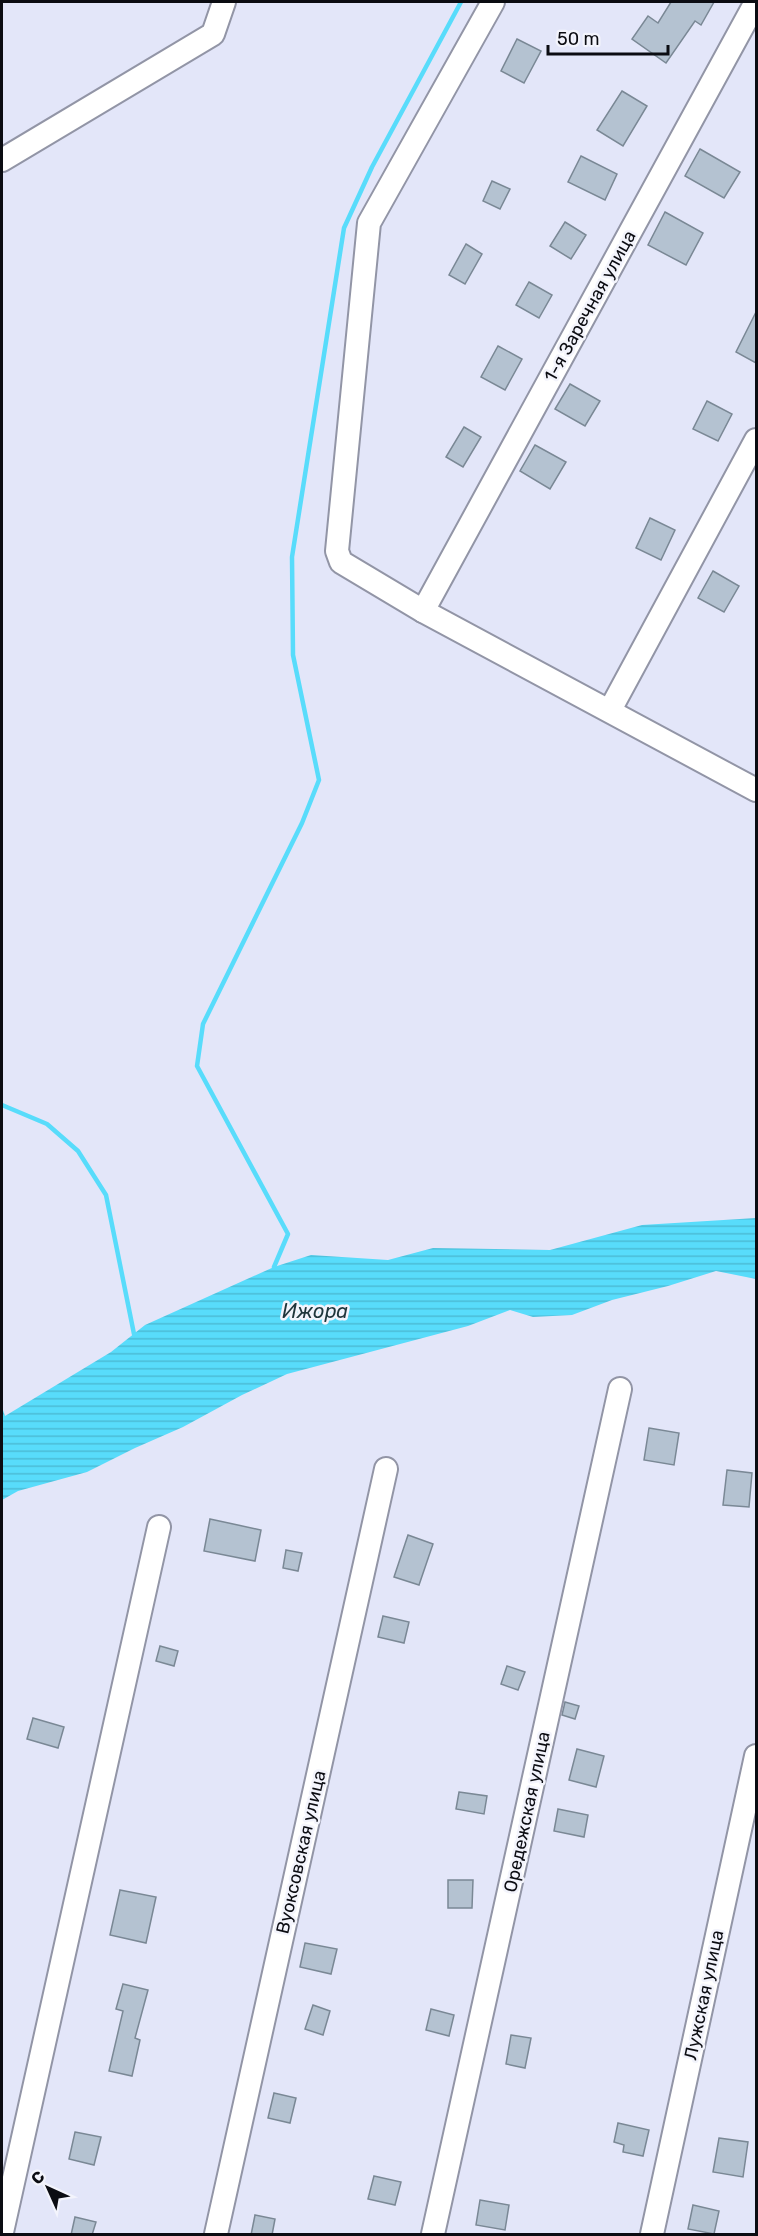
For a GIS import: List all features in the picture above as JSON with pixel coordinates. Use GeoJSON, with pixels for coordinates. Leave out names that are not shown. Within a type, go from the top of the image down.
{"type":"FeatureCollection","features":[{"type":"Feature","properties":{"kind":"street"},"geometry":{"type":"LineString","coordinates":[[2,160],[213,34],[224,2]]}},
{"type":"Feature","properties":{"kind":"street"},"geometry":{"type":"LineString","coordinates":[[493,2],[369,223],[338,551],[341,562],[423,611],[756,790]]}},
{"type":"Feature","properties":{"kind":"street","name":"1-я Заречная улица"},"geometry":{"type":"LineString","coordinates":[[423,611],[756,2]]}},
{"type":"Feature","properties":{"kind":"street"},"geometry":{"type":"LineString","coordinates":[[610,710],[756,440]]}},
{"type":"Feature","properties":{"kind":"street","name":"Оредежская улица"},"geometry":{"type":"LineString","coordinates":[[433,2235],[620,1389]]}},
{"type":"Feature","properties":{"kind":"street","name":"Вуоксовская улица"},"geometry":{"type":"LineString","coordinates":[[216,2235],[386,1469]]}},
{"type":"Feature","properties":{"kind":"street"},"geometry":{"type":"LineString","coordinates":[[2,2232],[159,1527]]}},
{"type":"Feature","properties":{"kind":"street","name":"Лужская улица"},"geometry":{"type":"LineString","coordinates":[[652,2235],[756,1756]]}},
{"type":"Feature","properties":{"kind":"water","name":"Ижора"},"geometry":{"type":"Polygon","coordinates":[[[756,1218],[756,1279],[716,1271],[612,1300],[572,1315],[533,1317],[510,1310],[468,1326],[287,1374],[183,1427],[87,1472],[18,1491],[2,1500],[2,1407],[5,1416],[111,1352],[145,1325],[274,1267],[311,1255],[388,1260],[433,1248],[550,1250],[642,1225],[756,1218]]]}},
{"type":"Feature","properties":{"kind":"building"},"geometry":{"type":"Polygon","coordinates":[[[671,2],[714,2],[701,25],[695,21],[666,63],[632,39],[648,16],[658,23],[671,2]]]}},
{"type":"Feature","properties":{"kind":"building"},"geometry":{"type":"Polygon","coordinates":[[[517,39],[541,51],[524,83],[501,71],[517,39]]]}},
{"type":"Feature","properties":{"kind":"building"},"geometry":{"type":"Polygon","coordinates":[[[622,91],[647,106],[623,146],[597,130],[622,91]]]}},
{"type":"Feature","properties":{"kind":"building"},"geometry":{"type":"Polygon","coordinates":[[[700,149],[740,172],[724,198],[685,176],[700,149]]]}},
{"type":"Feature","properties":{"kind":"building"},"geometry":{"type":"Polygon","coordinates":[[[581,156],[617,174],[605,200],[568,182],[581,156]]]}},
{"type":"Feature","properties":{"kind":"building"},"geometry":{"type":"Polygon","coordinates":[[[492,181],[510,189],[500,209],[483,201],[492,181]]]}},
{"type":"Feature","properties":{"kind":"building"},"geometry":{"type":"Polygon","coordinates":[[[665,212],[703,233],[686,265],[648,245],[665,212]]]}},
{"type":"Feature","properties":{"kind":"building"},"geometry":{"type":"Polygon","coordinates":[[[565,222],[586,235],[571,259],[550,246],[565,222]]]}},
{"type":"Feature","properties":{"kind":"building"},"geometry":{"type":"Polygon","coordinates":[[[466,244],[482,254],[465,284],[449,275],[466,244]]]}},
{"type":"Feature","properties":{"kind":"building"},"geometry":{"type":"Polygon","coordinates":[[[529,282],[552,295],[539,318],[516,305],[529,282]]]}},
{"type":"Feature","properties":{"kind":"building"},"geometry":{"type":"Polygon","coordinates":[[[756,312],[756,363],[736,352],[756,312]]]}},
{"type":"Feature","properties":{"kind":"building"},"geometry":{"type":"Polygon","coordinates":[[[498,346],[522,359],[505,390],[481,377],[498,346]]]}},
{"type":"Feature","properties":{"kind":"building"},"geometry":{"type":"Polygon","coordinates":[[[570,384],[600,401],[585,426],[555,409],[570,384]]]}},
{"type":"Feature","properties":{"kind":"building"},"geometry":{"type":"Polygon","coordinates":[[[707,401],[732,414],[718,441],[693,429],[707,401]]]}},
{"type":"Feature","properties":{"kind":"building"},"geometry":{"type":"Polygon","coordinates":[[[464,427],[481,437],[463,467],[446,457],[464,427]]]}},
{"type":"Feature","properties":{"kind":"building"},"geometry":{"type":"Polygon","coordinates":[[[535,445],[566,462],[550,489],[520,471],[535,445]]]}},
{"type":"Feature","properties":{"kind":"building"},"geometry":{"type":"Polygon","coordinates":[[[650,518],[675,530],[661,560],[636,548],[650,518]]]}},
{"type":"Feature","properties":{"kind":"building"},"geometry":{"type":"Polygon","coordinates":[[[713,571],[739,586],[724,612],[698,598],[713,571]]]}},
{"type":"Feature","properties":{"kind":"building"},"geometry":{"type":"Polygon","coordinates":[[[649,1428],[679,1433],[674,1465],[644,1460],[649,1428]]]}},
{"type":"Feature","properties":{"kind":"building"},"geometry":{"type":"Polygon","coordinates":[[[727,1470],[752,1473],[749,1507],[723,1505],[727,1470]]]}},
{"type":"Feature","properties":{"kind":"building"},"geometry":{"type":"Polygon","coordinates":[[[210,1519],[261,1530],[255,1561],[204,1551],[210,1519]]]}},
{"type":"Feature","properties":{"kind":"building"},"geometry":{"type":"Polygon","coordinates":[[[408,1535],[433,1544],[419,1585],[394,1577],[408,1535]]]}},
{"type":"Feature","properties":{"kind":"building"},"geometry":{"type":"Polygon","coordinates":[[[286,1550],[302,1553],[298,1571],[283,1568],[286,1550]]]}},
{"type":"Feature","properties":{"kind":"building"},"geometry":{"type":"Polygon","coordinates":[[[383,1616],[409,1622],[404,1643],[378,1637],[383,1616]]]}},
{"type":"Feature","properties":{"kind":"building"},"geometry":{"type":"Polygon","coordinates":[[[160,1646],[178,1651],[174,1666],[156,1661],[160,1646]]]}},
{"type":"Feature","properties":{"kind":"building"},"geometry":{"type":"Polygon","coordinates":[[[507,1666],[525,1672],[518,1690],[501,1684],[507,1666]]]}},
{"type":"Feature","properties":{"kind":"building"},"geometry":{"type":"Polygon","coordinates":[[[565,1702],[579,1706],[575,1719],[562,1715],[565,1702]]]}},
{"type":"Feature","properties":{"kind":"building"},"geometry":{"type":"Polygon","coordinates":[[[33,1718],[64,1727],[58,1748],[27,1739],[33,1718]]]}},
{"type":"Feature","properties":{"kind":"building"},"geometry":{"type":"Polygon","coordinates":[[[577,1749],[604,1756],[596,1787],[569,1780],[577,1749]]]}},
{"type":"Feature","properties":{"kind":"building"},"geometry":{"type":"Polygon","coordinates":[[[459,1792],[487,1796],[484,1814],[456,1809],[459,1792]]]}},
{"type":"Feature","properties":{"kind":"building"},"geometry":{"type":"Polygon","coordinates":[[[558,1809],[588,1815],[584,1837],[554,1831],[558,1809]]]}},
{"type":"Feature","properties":{"kind":"building"},"geometry":{"type":"Polygon","coordinates":[[[448,1880],[473,1880],[472,1908],[448,1908],[448,1880]]]}},
{"type":"Feature","properties":{"kind":"building"},"geometry":{"type":"Polygon","coordinates":[[[120,1890],[156,1897],[146,1943],[110,1935],[120,1890]]]}},
{"type":"Feature","properties":{"kind":"building"},"geometry":{"type":"Polygon","coordinates":[[[305,1943],[337,1949],[331,1974],[300,1967],[305,1943]]]}},
{"type":"Feature","properties":{"kind":"building"},"geometry":{"type":"Polygon","coordinates":[[[123,1984],[148,1990],[135,2038],[140,2040],[132,2076],[109,2071],[123,2011],[116,2009],[123,1984]]]}},
{"type":"Feature","properties":{"kind":"building"},"geometry":{"type":"Polygon","coordinates":[[[313,2005],[330,2011],[323,2035],[305,2029],[313,2005]]]}},
{"type":"Feature","properties":{"kind":"building"},"geometry":{"type":"Polygon","coordinates":[[[431,2009],[454,2015],[449,2036],[426,2030],[431,2009]]]}},
{"type":"Feature","properties":{"kind":"building"},"geometry":{"type":"Polygon","coordinates":[[[511,2035],[531,2038],[525,2068],[506,2064],[511,2035]]]}},
{"type":"Feature","properties":{"kind":"building"},"geometry":{"type":"Polygon","coordinates":[[[274,2093],[296,2098],[290,2123],[268,2118],[274,2093]]]}},
{"type":"Feature","properties":{"kind":"building"},"geometry":{"type":"Polygon","coordinates":[[[618,2123],[649,2130],[643,2156],[623,2152],[624,2145],[614,2142],[618,2123]]]}},
{"type":"Feature","properties":{"kind":"building"},"geometry":{"type":"Polygon","coordinates":[[[75,2132],[101,2137],[94,2165],[69,2159],[75,2132]]]}},
{"type":"Feature","properties":{"kind":"building"},"geometry":{"type":"Polygon","coordinates":[[[719,2138],[748,2142],[743,2177],[713,2172],[719,2138]]]}},
{"type":"Feature","properties":{"kind":"building"},"geometry":{"type":"Polygon","coordinates":[[[374,2176],[401,2182],[395,2205],[368,2199],[374,2176]]]}},
{"type":"Feature","properties":{"kind":"building"},"geometry":{"type":"Polygon","coordinates":[[[480,2200],[509,2205],[505,2230],[476,2225],[480,2200]]]}},
{"type":"Feature","properties":{"kind":"building"},"geometry":{"type":"Polygon","coordinates":[[[693,2205],[719,2211],[714,2234],[688,2229],[693,2205]]]}},
{"type":"Feature","properties":{"kind":"building"},"geometry":{"type":"Polygon","coordinates":[[[255,2215],[275,2219],[272,2235],[251,2235],[255,2215]]]}},
{"type":"Feature","properties":{"kind":"building"},"geometry":{"type":"Polygon","coordinates":[[[75,2217],[96,2222],[92,2235],[71,2235],[75,2217]]]}},
{"type":"Feature","properties":{"kind":"waterway"},"geometry":{"type":"LineString","coordinates":[[274,1267],[288,1234],[197,1066],[203,1024],[302,823],[319,780],[293,655],[292,557],[344,228],[372,167],[461,2]]}},
{"type":"Feature","properties":{"kind":"waterway"},"geometry":{"type":"LineString","coordinates":[[2,1105],[47,1124],[78,1151],[106,1195],[134,1334]]}}]}
